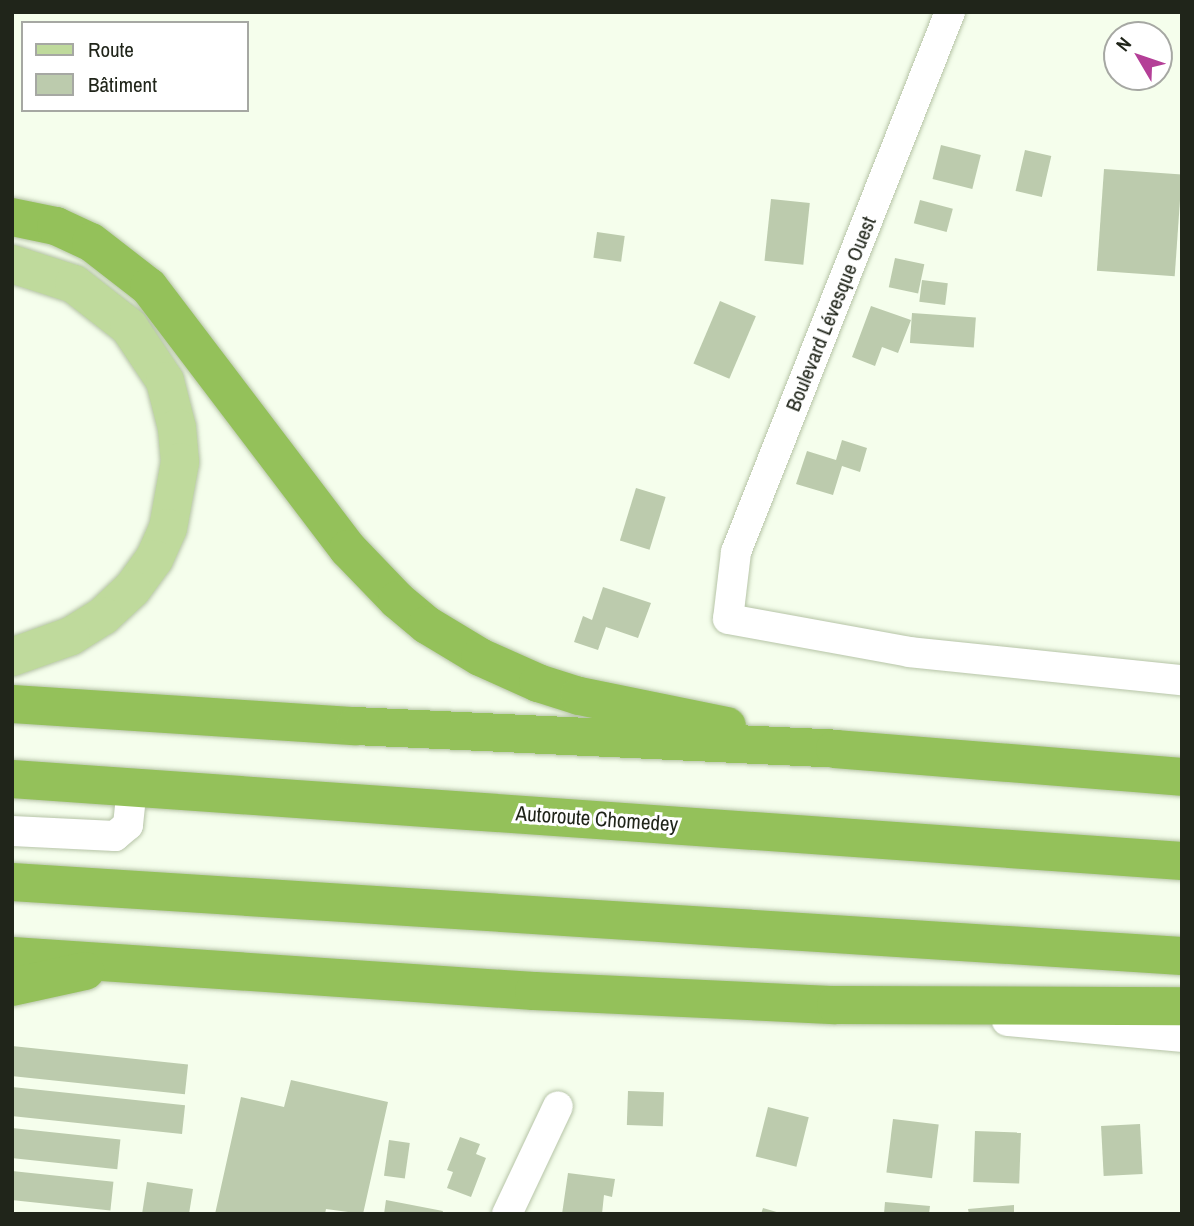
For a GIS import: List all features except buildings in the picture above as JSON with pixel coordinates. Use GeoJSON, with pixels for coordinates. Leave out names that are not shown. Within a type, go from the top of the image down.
{"type":"FeatureCollection","features":[{"type":"Feature","properties":{"kind":"highway"},"geometry":{"type":"LineString","coordinates":[[12,218],[74,234],[136,275],[181,324],[356,559],[397,600],[444,636],[516,674],[579,696],[835,749]]}},
{"type":"Feature","properties":{"kind":"highway"},"geometry":{"type":"LineString","coordinates":[[12,704],[355,726],[835,749],[1182,776]]}},
{"type":"Feature","properties":{"kind":"highway","name":"Autoroute Chomedey"},"geometry":{"type":"LineString","coordinates":[[12,779],[1182,861]]}},
{"type":"Feature","properties":{"kind":"highway"},"geometry":{"type":"LineString","coordinates":[[12,882],[1182,956]]}},
{"type":"Feature","properties":{"kind":"highway"},"geometry":{"type":"LineString","coordinates":[[12,956],[534,992],[836,1005],[1182,1006]]}},
{"type":"Feature","properties":{"kind":"highway"},"geometry":{"type":"LineString","coordinates":[[12,987],[41,984],[114,963]]}},
{"type":"Feature","properties":{"kind":"main road"},"geometry":{"type":"LineString","coordinates":[[12,264],[74,284],[129,327],[165,381],[176,420],[180,462],[168,528],[154,559],[132,589],[103,616],[71,636],[12,657]]}},
{"type":"Feature","properties":{"kind":"street","name":"Boulevard Lévesque Ouest"},"geometry":{"type":"LineString","coordinates":[[950,12],[736,552],[728,619],[909,652],[1182,680]]}},
{"type":"Feature","properties":{"kind":"street"},"geometry":{"type":"LineString","coordinates":[[12,831],[115,836],[128,825],[132,787]]}},
{"type":"Feature","properties":{"kind":"street"},"geometry":{"type":"LineString","coordinates":[[836,1005],[1182,1037]]}},
{"type":"Feature","properties":{"kind":"street"},"geometry":{"type":"LineString","coordinates":[[507,1214],[558,1106]]}}]}
